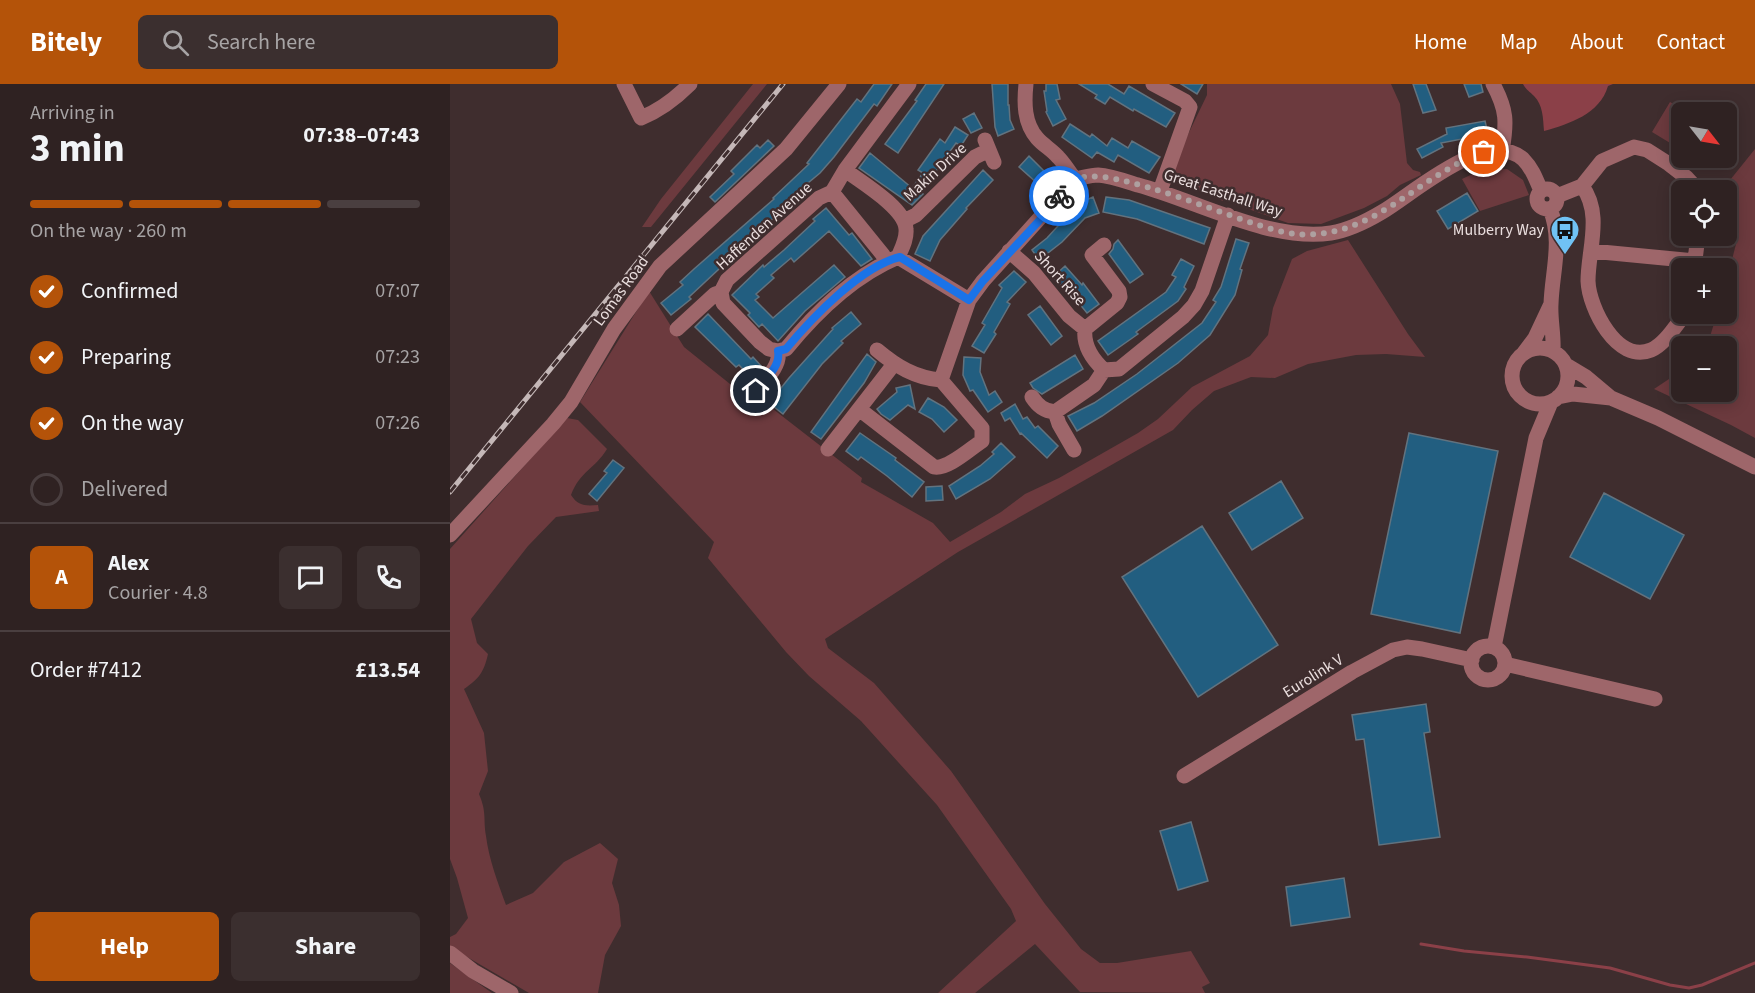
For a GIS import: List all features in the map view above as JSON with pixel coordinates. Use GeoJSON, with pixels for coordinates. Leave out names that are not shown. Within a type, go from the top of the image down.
{"type":"FeatureCollection","features":[{"type":"Feature","properties":{"kind":"street"},"geometry":{"type":"LineString","coordinates":[[624,84],[641,118],[655,113],[674,100],[690,84]]}},
{"type":"Feature","properties":{"kind":"street","name":"Lomas Road"},"geometry":{"type":"LineString","coordinates":[[450,535],[572,402],[614,329],[660,266],[786,149],[839,84]]}},
{"type":"Feature","properties":{"kind":"street","name":"Haffenden Avenue"},"geometry":{"type":"LineString","coordinates":[[677,328],[715,294],[721,292],[727,280],[819,198],[832,192],[845,170],[909,84]]}},
{"type":"Feature","properties":{"kind":"street"},"geometry":{"type":"LineString","coordinates":[[941,380],[969,300],[1009,251],[1075,179],[1060,159],[1037,138],[1030,128],[1024,102],[1026,84]]}},
{"type":"Feature","properties":{"kind":"street"},"geometry":{"type":"LineString","coordinates":[[1153,84],[1185,101],[1190,107],[1160,191]]}},
{"type":"Feature","properties":{"kind":"street"},"geometry":{"type":"LineString","coordinates":[[1493,84],[1506,114],[1502,151],[1523,159],[1533,172],[1541,190],[1537,196],[1537,202],[1543,209],[1582,186],[1602,161],[1627,149],[1640,147],[1679,171],[1688,180]]}},
{"type":"Feature","properties":{"kind":"street","name":"Makin Drive"},"geometry":{"type":"LineString","coordinates":[[904,221],[916,215],[975,157],[989,151]]}},
{"type":"Feature","properties":{"kind":"street","name":"Great Easthall Way"},"geometry":{"type":"LineString","coordinates":[[1075,179],[1099,175],[1160,191],[1280,232],[1330,233],[1347,229],[1382,212],[1470,157],[1484,152],[1502,151]]}},
{"type":"Feature","properties":{"kind":"street","name":"Makin Drive"},"geometry":{"type":"LineString","coordinates":[[845,170],[894,208],[904,221],[906,238],[892,260]]}},
{"type":"Feature","properties":{"kind":"street"},"geometry":{"type":"LineString","coordinates":[[1582,186],[1589,198],[1593,216],[1588,281],[1590,293],[1611,337],[1621,347],[1635,352],[1649,351],[1660,345],[1677,324]]}},
{"type":"Feature","properties":{"kind":"street"},"geometry":{"type":"LineString","coordinates":[[832,192],[883,255],[969,300]]}},
{"type":"Feature","properties":{"kind":"street"},"geometry":{"type":"LineString","coordinates":[[1553,203],[1556,237],[1556,268],[1551,304],[1553,351]]}},
{"type":"Feature","properties":{"kind":"street"},"geometry":{"type":"LineString","coordinates":[[1032,397],[1037,405],[1055,412],[1094,385],[1104,370],[1119,369],[1183,317],[1194,305],[1202,291],[1228,215]]}},
{"type":"Feature","properties":{"kind":"street","name":"Short Rise"},"geometry":{"type":"LineString","coordinates":[[1104,245],[1092,255],[1119,291],[1119,297],[1117,303],[1085,329],[1084,344],[1104,370]]}},
{"type":"Feature","properties":{"kind":"street","name":"Short Rise"},"geometry":{"type":"LineString","coordinates":[[1009,251],[1034,273],[1069,316],[1085,329]]}},
{"type":"Feature","properties":{"kind":"street"},"geometry":{"type":"LineString","coordinates":[[1591,251],[1671,262]]}},
{"type":"Feature","properties":{"kind":"street"},"geometry":{"type":"LineString","coordinates":[[721,292],[723,303],[738,319],[769,349],[778,351],[786,349],[828,303],[860,278],[892,260]]}},
{"type":"Feature","properties":{"kind":"street"},"geometry":{"type":"LineString","coordinates":[[1551,304],[1535,338],[1513,370],[1515,387],[1526,400],[1534,404],[1573,394],[1611,398]]}},
{"type":"Feature","properties":{"kind":"street"},"geometry":{"type":"LineString","coordinates":[[1494,646],[1536,438],[1555,400],[1568,383],[1566,365],[1553,351],[1537,348],[1522,356]]}},
{"type":"Feature","properties":{"kind":"street"},"geometry":{"type":"LineString","coordinates":[[859,409],[928,464],[940,468],[982,441],[982,428],[941,380],[930,380],[907,372],[877,350]]}},
{"type":"Feature","properties":{"kind":"street"},"geometry":{"type":"LineString","coordinates":[[756,391],[777,365],[780,358],[778,351]]}},
{"type":"Feature","properties":{"kind":"street"},"geometry":{"type":"LineString","coordinates":[[828,450],[894,364]]}},
{"type":"Feature","properties":{"kind":"street"},"geometry":{"type":"LineString","coordinates":[[1566,365],[1586,377],[1611,398],[1658,418],[1755,467]]}},
{"type":"Feature","properties":{"kind":"street"},"geometry":{"type":"LineString","coordinates":[[1526,400],[1536,438]]}},
{"type":"Feature","properties":{"kind":"street"},"geometry":{"type":"LineString","coordinates":[[1055,412],[1074,450]]}},
{"type":"Feature","properties":{"kind":"street"},"geometry":{"type":"LineString","coordinates":[[1488,645],[1494,646],[1503,654],[1505,664],[1501,674],[1486,680],[1473,670],[1472,660],[1477,650],[1488,645]]}},
{"type":"Feature","properties":{"kind":"street","name":"Eurolink V"},"geometry":{"type":"LineString","coordinates":[[1184,776],[1352,672],[1393,650],[1407,647],[1472,660]]}},
{"type":"Feature","properties":{"kind":"street"},"geometry":{"type":"LineString","coordinates":[[1505,664],[1655,699]]}},
{"type":"Feature","properties":{"kind":"street"},"geometry":{"type":"LineString","coordinates":[[450,953],[473,971],[511,993]]}},
{"type":"Feature","properties":{"kind":"shaded area"},"geometry":{"type":"Polygon","coordinates":[[[753,84],[767,84],[651,227],[642,227],[661,199],[753,84]]]}},
{"type":"Feature","properties":{"kind":"shaded area"},"geometry":{"type":"Polygon","coordinates":[[[1207,84],[1391,84],[1400,104],[1407,163],[1421,175],[1400,185],[1387,196],[1364,208],[1321,224],[1288,223],[1234,204],[1234,195],[1231,190],[1223,201],[1167,178],[1207,95],[1207,84]]]}},
{"type":"Feature","properties":{"kind":"shaded area"},"geometry":{"type":"Polygon","coordinates":[[[1523,84],[1613,84],[1608,86],[1604,96],[1591,111],[1573,121],[1544,131],[1539,103],[1523,84]]]}},
{"type":"Feature","properties":{"kind":"shaded area"},"geometry":{"type":"Polygon","coordinates":[[[1670,102],[1671,103],[1671,144],[1652,132],[1670,102]]]}},
{"type":"Feature","properties":{"kind":"shaded area"},"geometry":{"type":"Polygon","coordinates":[[[1755,149],[1755,438],[1682,402],[1737,402],[1737,336],[1710,336],[1714,324],[1737,324],[1737,258],[1732,258],[1737,246],[1737,180],[1730,180],[1755,149]]]}},
{"type":"Feature","properties":{"kind":"shaded area"},"geometry":{"type":"Polygon","coordinates":[[[1507,169],[1523,180],[1529,195],[1480,211],[1462,179],[1481,170],[1507,169]]]}},
{"type":"Feature","properties":{"kind":"shaded area"},"geometry":{"type":"Polygon","coordinates":[[[1348,240],[1425,357],[1386,354],[1356,355],[1308,364],[1275,378],[1251,377],[1214,391],[1173,430],[958,552],[825,639],[828,648],[874,683],[951,771],[1045,904],[1081,949],[1100,963],[1117,963],[1191,951],[1210,983],[1202,987],[1205,993],[1080,992],[1035,944],[975,993],[938,993],[1016,921],[1011,909],[937,805],[861,721],[809,676],[786,652],[708,558],[714,542],[580,402],[649,291],[684,347],[740,392],[746,388],[862,478],[861,482],[933,523],[950,542],[1001,512],[1025,494],[1059,478],[1138,433],[1158,419],[1192,387],[1250,356],[1268,335],[1273,308],[1292,259],[1307,251],[1348,240]]]}},
{"type":"Feature","properties":{"kind":"shaded area"},"geometry":{"type":"Polygon","coordinates":[[[1671,378],[1671,397],[1654,389],[1671,378]]]}},
{"type":"Feature","properties":{"kind":"shaded area"},"geometry":{"type":"Polygon","coordinates":[[[567,418],[578,420],[607,449],[583,475],[571,495],[582,504],[598,505],[599,511],[556,517],[528,546],[471,619],[477,643],[488,654],[480,674],[464,689],[484,733],[488,771],[479,794],[484,811],[489,854],[506,905],[533,893],[564,862],[600,843],[618,859],[612,883],[619,905],[621,926],[605,955],[598,993],[529,993],[450,947],[450,937],[456,934],[468,918],[450,859],[450,549],[567,418]]]}},
{"type":"Feature","properties":{"kind":"shaded area"},"geometry":{"type":"Polygon","coordinates":[[[450,963],[492,993],[450,993],[450,963]]]}},
{"type":"Feature","properties":{"kind":"building"},"geometry":{"type":"Polygon","coordinates":[[[874,84],[892,84],[877,106],[874,104],[820,173],[790,198],[792,201],[689,297],[691,299],[671,315],[661,303],[683,285],[680,282],[774,199],[809,164],[807,163],[857,99],[861,102],[874,84]]]}},
{"type":"Feature","properties":{"kind":"building"},"geometry":{"type":"Polygon","coordinates":[[[926,84],[944,84],[898,153],[885,144],[917,101],[915,100],[926,84]]]}},
{"type":"Feature","properties":{"kind":"building"},"geometry":{"type":"Polygon","coordinates":[[[992,84],[1008,84],[1010,120],[1014,129],[998,136],[995,127],[992,84]]]}},
{"type":"Feature","properties":{"kind":"building"},"geometry":{"type":"Polygon","coordinates":[[[1046,84],[1057,84],[1060,99],[1056,100],[1066,119],[1053,126],[1046,112],[1044,91],[1046,91],[1046,84]]]}},
{"type":"Feature","properties":{"kind":"building"},"geometry":{"type":"Polygon","coordinates":[[[1079,84],[1108,84],[1124,94],[1129,86],[1175,113],[1166,127],[1110,97],[1105,104],[1095,98],[1097,95],[1079,84]]]}},
{"type":"Feature","properties":{"kind":"building"},"geometry":{"type":"Polygon","coordinates":[[[1181,84],[1203,84],[1197,94],[1181,84]]]}},
{"type":"Feature","properties":{"kind":"building"},"geometry":{"type":"Polygon","coordinates":[[[1413,84],[1426,84],[1436,110],[1423,113],[1413,84]]]}},
{"type":"Feature","properties":{"kind":"building"},"geometry":{"type":"Polygon","coordinates":[[[1464,84],[1481,84],[1483,92],[1469,97],[1464,84]]]}},
{"type":"Feature","properties":{"kind":"building"},"geometry":{"type":"Polygon","coordinates":[[[974,113],[982,128],[971,133],[963,119],[974,113]]]}},
{"type":"Feature","properties":{"kind":"building"},"geometry":{"type":"Polygon","coordinates":[[[1485,121],[1488,134],[1441,143],[1443,147],[1422,158],[1417,149],[1447,134],[1446,128],[1485,121]]]}},
{"type":"Feature","properties":{"kind":"building"},"geometry":{"type":"Polygon","coordinates":[[[1070,124],[1090,137],[1092,134],[1107,146],[1112,138],[1128,148],[1132,141],[1160,157],[1149,173],[1118,155],[1114,162],[1097,152],[1092,158],[1062,137],[1070,124]]]}},
{"type":"Feature","properties":{"kind":"building"},"geometry":{"type":"Polygon","coordinates":[[[955,127],[968,135],[961,146],[956,143],[921,192],[923,194],[912,205],[859,168],[870,153],[912,188],[923,173],[918,170],[940,139],[945,143],[955,127]]]}},
{"type":"Feature","properties":{"kind":"building"},"geometry":{"type":"Polygon","coordinates":[[[768,140],[774,146],[715,202],[710,197],[734,174],[731,171],[757,145],[760,148],[768,140]]]}},
{"type":"Feature","properties":{"kind":"building"},"geometry":{"type":"Polygon","coordinates":[[[1029,156],[1057,184],[1045,196],[1035,186],[1038,184],[1019,167],[1029,156]]]}},
{"type":"Feature","properties":{"kind":"building"},"geometry":{"type":"Polygon","coordinates":[[[983,170],[993,180],[940,240],[930,261],[915,254],[923,236],[983,170]]]}},
{"type":"Feature","properties":{"kind":"building"},"geometry":{"type":"Polygon","coordinates":[[[1467,193],[1478,211],[1448,229],[1437,211],[1467,193]]]}},
{"type":"Feature","properties":{"kind":"building"},"geometry":{"type":"Polygon","coordinates":[[[1093,197],[1099,213],[1085,218],[1062,242],[1039,260],[1032,250],[1047,238],[1079,203],[1093,197]]]}},
{"type":"Feature","properties":{"kind":"building"},"geometry":{"type":"Polygon","coordinates":[[[1106,197],[1129,200],[1210,228],[1204,244],[1137,219],[1103,212],[1106,197]]]}},
{"type":"Feature","properties":{"kind":"building"},"geometry":{"type":"Polygon","coordinates":[[[826,208],[849,235],[852,233],[872,259],[861,266],[829,231],[794,262],[791,258],[771,275],[774,278],[756,294],[759,297],[755,300],[773,318],[834,265],[845,277],[805,311],[778,341],[762,324],[759,327],[748,315],[750,313],[732,295],[763,265],[764,267],[784,250],[826,208]]]}},
{"type":"Feature","properties":{"kind":"building"},"geometry":{"type":"Polygon","coordinates":[[[1236,239],[1249,243],[1240,269],[1242,270],[1235,295],[1210,335],[1178,363],[1077,431],[1068,416],[1094,403],[1137,374],[1202,323],[1216,302],[1213,300],[1221,287],[1236,239]]]}},
{"type":"Feature","properties":{"kind":"building"},"geometry":{"type":"Polygon","coordinates":[[[1118,240],[1143,274],[1130,283],[1109,254],[1118,240]]]}},
{"type":"Feature","properties":{"kind":"building"},"geometry":{"type":"Polygon","coordinates":[[[1181,259],[1194,266],[1184,287],[1186,289],[1178,301],[1108,355],[1098,341],[1166,292],[1176,277],[1172,275],[1181,259]]]}},
{"type":"Feature","properties":{"kind":"building"},"geometry":{"type":"Polygon","coordinates":[[[1065,266],[1082,285],[1083,283],[1099,304],[1087,313],[1065,286],[1063,288],[1053,277],[1065,266]]]}},
{"type":"Feature","properties":{"kind":"building"},"geometry":{"type":"Polygon","coordinates":[[[1014,271],[1026,282],[1007,302],[1010,304],[984,353],[972,346],[985,325],[982,323],[1002,288],[999,285],[1014,271]]]}},
{"type":"Feature","properties":{"kind":"building"},"geometry":{"type":"Polygon","coordinates":[[[1040,306],[1062,336],[1051,345],[1028,315],[1040,306]]]}},
{"type":"Feature","properties":{"kind":"building"},"geometry":{"type":"Polygon","coordinates":[[[851,312],[861,324],[841,341],[843,343],[822,364],[783,414],[769,403],[832,328],[851,312]]]}},
{"type":"Feature","properties":{"kind":"building"},"geometry":{"type":"Polygon","coordinates":[[[708,314],[751,359],[753,357],[763,368],[751,378],[739,365],[736,367],[695,327],[708,314]]]}},
{"type":"Feature","properties":{"kind":"building"},"geometry":{"type":"Polygon","coordinates":[[[867,354],[876,362],[864,383],[821,439],[811,432],[867,354]]]}},
{"type":"Feature","properties":{"kind":"building"},"geometry":{"type":"Polygon","coordinates":[[[1075,355],[1083,369],[1042,394],[1033,388],[1030,383],[1075,355]]]}},
{"type":"Feature","properties":{"kind":"building"},"geometry":{"type":"Polygon","coordinates":[[[964,357],[981,358],[980,372],[989,395],[995,391],[1002,402],[988,412],[973,390],[970,391],[963,375],[964,357]]]}},
{"type":"Feature","properties":{"kind":"building"},"geometry":{"type":"Polygon","coordinates":[[[910,385],[915,409],[908,405],[890,420],[881,414],[877,409],[897,392],[896,388],[910,385]]]}},
{"type":"Feature","properties":{"kind":"building"},"geometry":{"type":"Polygon","coordinates":[[[928,398],[944,407],[957,420],[944,432],[932,419],[919,412],[928,398]]]}},
{"type":"Feature","properties":{"kind":"building"},"geometry":{"type":"Polygon","coordinates":[[[1015,404],[1023,419],[1027,417],[1035,428],[1038,426],[1058,446],[1047,458],[1020,434],[1010,418],[1005,421],[1001,413],[1015,404]]]}},
{"type":"Feature","properties":{"kind":"building"},"geometry":{"type":"Polygon","coordinates":[[[860,433],[896,458],[895,460],[924,482],[912,497],[861,457],[858,460],[846,451],[860,433]]]}},
{"type":"Feature","properties":{"kind":"building"},"geometry":{"type":"Polygon","coordinates":[[[1409,433],[1498,451],[1460,633],[1371,614],[1409,433]]]}},
{"type":"Feature","properties":{"kind":"building"},"geometry":{"type":"Polygon","coordinates":[[[1001,443],[1015,457],[990,479],[956,499],[949,486],[980,466],[994,454],[992,452],[1001,443]]]}},
{"type":"Feature","properties":{"kind":"building"},"geometry":{"type":"Polygon","coordinates":[[[613,460],[624,468],[597,501],[589,494],[607,473],[604,471],[613,460]]]}},
{"type":"Feature","properties":{"kind":"building"},"geometry":{"type":"Polygon","coordinates":[[[1281,481],[1303,518],[1252,550],[1229,513],[1281,481]]]}},
{"type":"Feature","properties":{"kind":"building"},"geometry":{"type":"Polygon","coordinates":[[[942,486],[943,500],[926,501],[926,487],[942,486]]]}},
{"type":"Feature","properties":{"kind":"building"},"geometry":{"type":"Polygon","coordinates":[[[1604,493],[1684,535],[1650,599],[1570,557],[1604,493]]]}},
{"type":"Feature","properties":{"kind":"building"},"geometry":{"type":"Polygon","coordinates":[[[1202,526],[1278,645],[1198,697],[1122,577],[1202,526]]]}},
{"type":"Feature","properties":{"kind":"building"},"geometry":{"type":"Polygon","coordinates":[[[1426,704],[1430,732],[1424,733],[1440,837],[1379,845],[1364,739],[1356,740],[1352,715],[1426,704]]]}},
{"type":"Feature","properties":{"kind":"building"},"geometry":{"type":"Polygon","coordinates":[[[1191,822],[1208,881],[1178,890],[1160,831],[1191,822]]]}},
{"type":"Feature","properties":{"kind":"building"},"geometry":{"type":"Polygon","coordinates":[[[1344,878],[1350,917],[1291,926],[1286,887],[1344,878]]]}},
{"type":"Feature","properties":{"kind":"waterway"},"geometry":{"type":"LineString","coordinates":[[1421,944],[1610,968],[1689,988],[1755,963]]}},
{"type":"Feature","properties":{"kind":"railway"},"geometry":{"type":"LineString","coordinates":[[450,492],[783,84]]}},
{"type":"Feature","properties":{"kind":"way so far"},"geometry":{"type":"LineString","coordinates":[[1059,196],[1075,179],[1099,175],[1160,191],[1280,232],[1330,233],[1347,229],[1382,212],[1430,180],[1470,157],[1484,152]]}},
{"type":"Feature","properties":{"kind":"place","name":"Mulberry Way"},"geometry":{"type":"Point","coordinates":[1565,256]}},
{"type":"Feature","properties":{"kind":"route"},"geometry":{"type":"LineString","coordinates":[[756,391],[777,365],[780,358],[778,351],[786,349],[828,303],[860,278],[898,257],[969,300],[983,281],[1059,196]]}}]}
